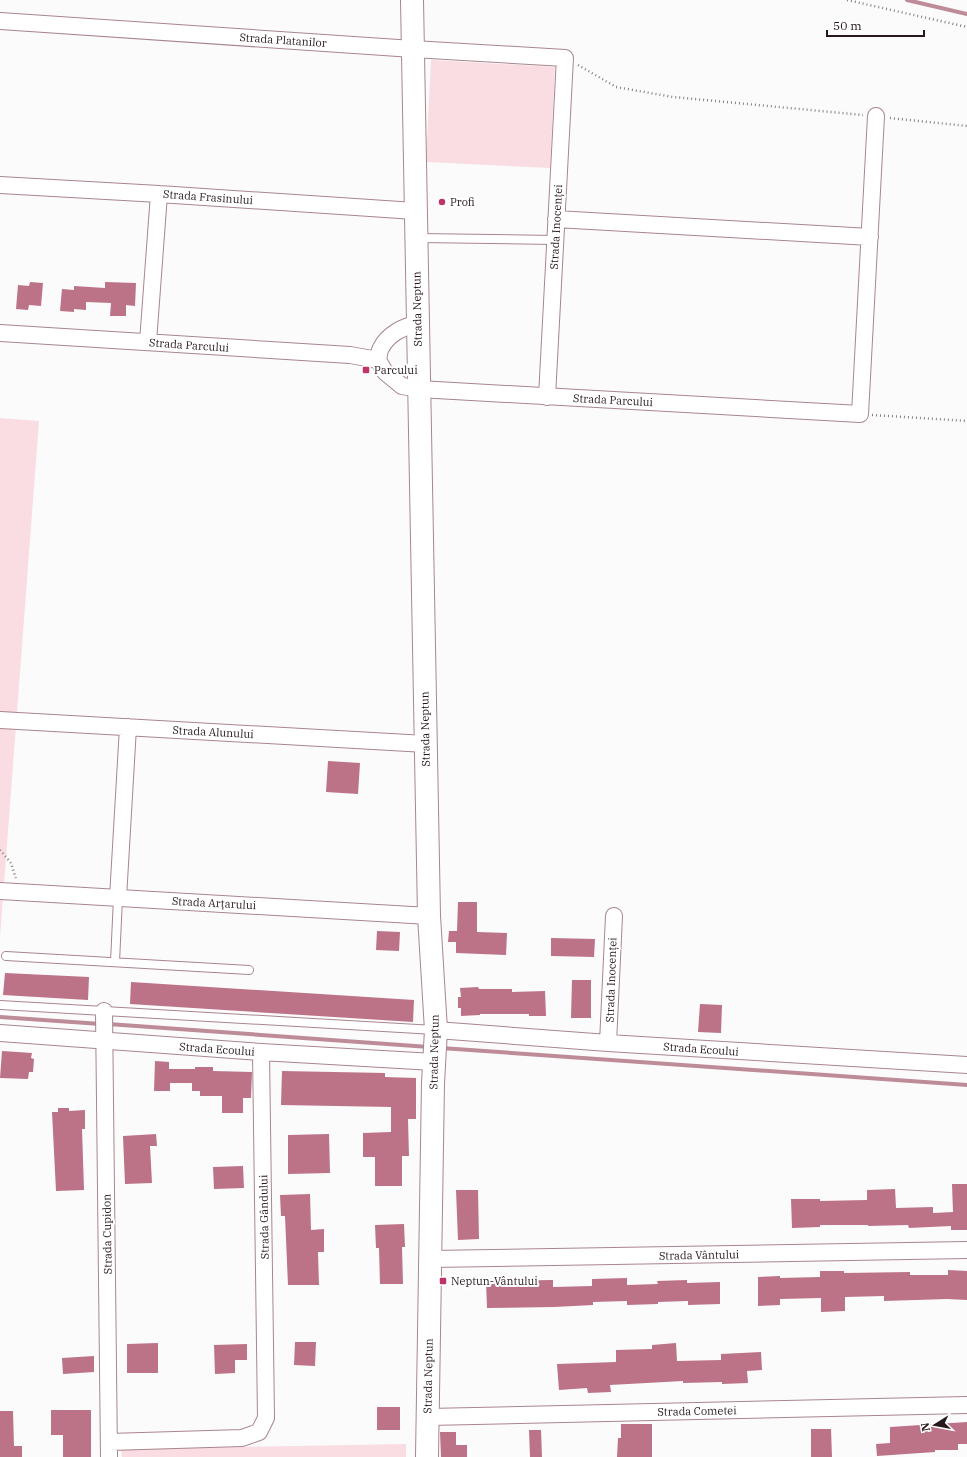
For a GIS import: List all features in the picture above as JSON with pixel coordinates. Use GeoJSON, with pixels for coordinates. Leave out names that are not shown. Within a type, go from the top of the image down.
{"type":"FeatureCollection","features":[{"type":"Feature","properties":{"kind":"street","name":"Strada Neptun"},"geometry":{"type":"LineString","coordinates":[[412,0],[429,916],[435,1046],[427,1457]]}},
{"type":"Feature","properties":{"kind":"street","name":"Strada Platanilor"},"geometry":{"type":"LineString","coordinates":[[0,21],[565,58]]}},
{"type":"Feature","properties":{"kind":"street","name":"Strada Inocenței"},"geometry":{"type":"LineString","coordinates":[[547,397],[565,58]]}},
{"type":"Feature","properties":{"kind":"street"},"geometry":{"type":"LineString","coordinates":[[860,414],[876,116]]}},
{"type":"Feature","properties":{"kind":"street","name":"Strada Frasinului"},"geometry":{"type":"LineString","coordinates":[[0,185],[415,211]]}},
{"type":"Feature","properties":{"kind":"street"},"geometry":{"type":"LineString","coordinates":[[148,342],[160,194]]}},
{"type":"Feature","properties":{"kind":"street"},"geometry":{"type":"LineString","coordinates":[[556,219],[870,237]]}},
{"type":"Feature","properties":{"kind":"street"},"geometry":{"type":"LineString","coordinates":[[378,360],[380,348],[392,335],[407,326],[418,324]]}},
{"type":"Feature","properties":{"kind":"street","name":"Strada Parcului"},"geometry":{"type":"LineString","coordinates":[[0,333],[350,355],[378,360],[385,372],[402,386],[419,389],[860,414]]}},
{"type":"Feature","properties":{"kind":"street","name":"Strada Alunului"},"geometry":{"type":"LineString","coordinates":[[0,720],[426,744]]}},
{"type":"Feature","properties":{"kind":"street"},"geometry":{"type":"LineString","coordinates":[[118,898],[128,727]]}},
{"type":"Feature","properties":{"kind":"street","name":"Strada Arțarului"},"geometry":{"type":"LineString","coordinates":[[0,891],[429,916]]}},
{"type":"Feature","properties":{"kind":"street","name":"Strada Inocenței"},"geometry":{"type":"LineString","coordinates":[[608,1043],[614,916]]}},
{"type":"Feature","properties":{"kind":"street","name":"Strada Ecoului"},"geometry":{"type":"LineString","coordinates":[[0,1033],[104,1026],[261,1052],[435,1046],[608,1043],[967,1065]]}},
{"type":"Feature","properties":{"kind":"street","name":"Strada Cupidon"},"geometry":{"type":"LineString","coordinates":[[104,1026],[109,1449]]}},
{"type":"Feature","properties":{"kind":"street","name":"Strada Gândului"},"geometry":{"type":"LineString","coordinates":[[109,1449],[242,1438],[260,1432],[266,1418],[261,1052]]}},
{"type":"Feature","properties":{"kind":"street","name":"Strada Vântului"},"geometry":{"type":"LineString","coordinates":[[430,1260],[967,1250]]}},
{"type":"Feature","properties":{"kind":"street","name":"Strada Cometei"},"geometry":{"type":"LineString","coordinates":[[428,1417],[967,1404]]}},
{"type":"Feature","properties":{"kind":"lane"},"geometry":{"type":"LineString","coordinates":[[416,238],[555,240]]}},
{"type":"Feature","properties":{"kind":"lane"},"geometry":{"type":"LineString","coordinates":[[115,962],[118,898]]}},
{"type":"Feature","properties":{"kind":"lane"},"geometry":{"type":"LineString","coordinates":[[6,956],[249,970]]}},
{"type":"Feature","properties":{"kind":"lane"},"geometry":{"type":"LineString","coordinates":[[0,1005],[104,1026],[435,1046]]}},
{"type":"Feature","properties":{"kind":"path"},"geometry":{"type":"LineString","coordinates":[[847,0],[967,27]]}},
{"type":"Feature","properties":{"kind":"path"},"geometry":{"type":"LineString","coordinates":[[565,58],[616,87],[673,97],[967,126]]}},
{"type":"Feature","properties":{"kind":"path"},"geometry":{"type":"LineString","coordinates":[[860,414],[967,422]]}},
{"type":"Feature","properties":{"kind":"path"},"geometry":{"type":"LineString","coordinates":[[0,850],[11,864],[20,892]]}},
{"type":"Feature","properties":{"kind":"shaded area"},"geometry":{"type":"Polygon","coordinates":[[[431,60],[555,67],[550,168],[426,162],[431,60]]]}},
{"type":"Feature","properties":{"kind":"shaded area"},"geometry":{"type":"Polygon","coordinates":[[[0,418],[39,421],[0,937],[0,418]]]}},
{"type":"Feature","properties":{"kind":"shaded area"},"geometry":{"type":"Polygon","coordinates":[[[406,1444],[406,1457],[122,1457],[121,1449],[406,1444]]]}},
{"type":"Feature","properties":{"kind":"building"},"geometry":{"type":"Polygon","coordinates":[[[30,282],[43,283],[41,306],[29,305],[28,310],[16,309],[18,285],[29,286],[30,282]]]}},
{"type":"Feature","properties":{"kind":"building"},"geometry":{"type":"Polygon","coordinates":[[[105,282],[136,283],[135,306],[126,305],[126,316],[110,316],[111,303],[86,302],[86,310],[74,309],[74,312],[60,311],[62,289],[74,290],[74,286],[105,288],[105,282]]]}},
{"type":"Feature","properties":{"kind":"building"},"geometry":{"type":"Polygon","coordinates":[[[328,761],[360,763],[358,794],[326,792],[328,761]]]}},
{"type":"Feature","properties":{"kind":"building"},"geometry":{"type":"Polygon","coordinates":[[[458,902],[477,902],[477,932],[507,933],[506,955],[456,953],[456,942],[448,942],[449,931],[457,931],[458,902]]]}},
{"type":"Feature","properties":{"kind":"building"},"geometry":{"type":"Polygon","coordinates":[[[377,931],[400,932],[399,951],[376,950],[377,931]]]}},
{"type":"Feature","properties":{"kind":"building"},"geometry":{"type":"Polygon","coordinates":[[[551,938],[595,939],[594,957],[551,956],[551,938]]]}},
{"type":"Feature","properties":{"kind":"building"},"geometry":{"type":"Polygon","coordinates":[[[5,973],[89,977],[88,1000],[3,995],[5,973]]]}},
{"type":"Feature","properties":{"kind":"building"},"geometry":{"type":"Polygon","coordinates":[[[572,980],[591,980],[591,1018],[571,1018],[572,980]]]}},
{"type":"Feature","properties":{"kind":"building"},"geometry":{"type":"Polygon","coordinates":[[[131,982],[414,1000],[413,1022],[130,1004],[131,982]]]}},
{"type":"Feature","properties":{"kind":"building"},"geometry":{"type":"Polygon","coordinates":[[[478,987],[479,989],[512,989],[512,992],[545,991],[546,1016],[529,1016],[529,1014],[480,1014],[461,1016],[461,1008],[458,1008],[458,997],[461,997],[460,988],[478,987]]]}},
{"type":"Feature","properties":{"kind":"building"},"geometry":{"type":"Polygon","coordinates":[[[700,1004],[722,1005],[721,1033],[698,1032],[700,1004]]]}},
{"type":"Feature","properties":{"kind":"building"},"geometry":{"type":"Polygon","coordinates":[[[2,1051],[32,1053],[31,1058],[34,1059],[33,1072],[29,1072],[28,1079],[0,1078],[2,1051]]]}},
{"type":"Feature","properties":{"kind":"building"},"geometry":{"type":"Polygon","coordinates":[[[155,1061],[169,1062],[169,1069],[213,1067],[213,1071],[252,1072],[251,1098],[243,1098],[243,1113],[222,1113],[222,1096],[200,1096],[200,1091],[192,1091],[192,1083],[170,1083],[170,1091],[154,1091],[155,1061]]]}},
{"type":"Feature","properties":{"kind":"building"},"geometry":{"type":"Polygon","coordinates":[[[282,1071],[385,1073],[385,1077],[416,1078],[416,1119],[408,1119],[409,1156],[402,1156],[402,1186],[375,1186],[375,1157],[363,1157],[363,1133],[391,1132],[391,1107],[281,1105],[282,1071]]]}},
{"type":"Feature","properties":{"kind":"building"},"geometry":{"type":"Polygon","coordinates":[[[58,1108],[69,1108],[69,1111],[85,1110],[85,1129],[82,1129],[84,1190],[56,1191],[52,1112],[58,1112],[58,1108]]]}},
{"type":"Feature","properties":{"kind":"building"},"geometry":{"type":"Polygon","coordinates":[[[156,1134],[157,1146],[150,1146],[152,1183],[125,1184],[123,1136],[156,1134]]]}},
{"type":"Feature","properties":{"kind":"building"},"geometry":{"type":"Polygon","coordinates":[[[329,1134],[330,1173],[288,1174],[288,1135],[329,1134]]]}},
{"type":"Feature","properties":{"kind":"building"},"geometry":{"type":"Polygon","coordinates":[[[243,1166],[244,1188],[214,1189],[213,1167],[243,1166]]]}},
{"type":"Feature","properties":{"kind":"building"},"geometry":{"type":"Polygon","coordinates":[[[952,1184],[967,1184],[967,1230],[951,1230],[951,1226],[909,1228],[908,1225],[820,1225],[820,1227],[792,1228],[791,1199],[820,1199],[820,1201],[867,1200],[867,1190],[895,1189],[896,1208],[933,1207],[933,1213],[953,1212],[952,1184]]]}},
{"type":"Feature","properties":{"kind":"building"},"geometry":{"type":"Polygon","coordinates":[[[456,1190],[478,1190],[479,1239],[458,1240],[456,1190]]]}},
{"type":"Feature","properties":{"kind":"building"},"geometry":{"type":"Polygon","coordinates":[[[310,1194],[311,1230],[324,1229],[324,1252],[318,1252],[319,1285],[288,1285],[285,1216],[281,1216],[280,1195],[310,1194]]]}},
{"type":"Feature","properties":{"kind":"building"},"geometry":{"type":"Polygon","coordinates":[[[404,1224],[405,1247],[402,1247],[403,1284],[380,1284],[379,1248],[376,1248],[375,1225],[404,1224]]]}},
{"type":"Feature","properties":{"kind":"building"},"geometry":{"type":"Polygon","coordinates":[[[948,1270],[967,1271],[967,1300],[947,1299],[884,1301],[884,1296],[845,1297],[845,1311],[821,1312],[821,1298],[780,1299],[780,1305],[758,1306],[758,1277],[820,1277],[820,1271],[844,1271],[844,1273],[910,1272],[910,1275],[948,1275],[948,1270]]]}},
{"type":"Feature","properties":{"kind":"building"},"geometry":{"type":"Polygon","coordinates":[[[627,1278],[627,1285],[658,1284],[657,1281],[687,1280],[687,1283],[720,1282],[720,1304],[688,1305],[688,1301],[627,1305],[627,1301],[593,1302],[593,1305],[554,1307],[487,1308],[486,1281],[553,1280],[553,1287],[592,1286],[592,1279],[627,1278]]]}},
{"type":"Feature","properties":{"kind":"building"},"geometry":{"type":"Polygon","coordinates":[[[295,1342],[316,1342],[315,1366],[294,1365],[295,1342]]]}},
{"type":"Feature","properties":{"kind":"building"},"geometry":{"type":"Polygon","coordinates":[[[158,1343],[158,1373],[127,1373],[127,1344],[158,1343]]]}},
{"type":"Feature","properties":{"kind":"building"},"geometry":{"type":"Polygon","coordinates":[[[676,1343],[677,1361],[721,1360],[721,1354],[761,1352],[762,1370],[747,1371],[748,1383],[683,1383],[683,1381],[610,1385],[611,1392],[588,1393],[587,1388],[559,1390],[557,1364],[616,1362],[616,1350],[652,1349],[652,1345],[676,1343]]]}},
{"type":"Feature","properties":{"kind":"building"},"geometry":{"type":"Polygon","coordinates":[[[247,1344],[247,1360],[235,1360],[235,1373],[215,1374],[214,1345],[247,1344]]]}},
{"type":"Feature","properties":{"kind":"building"},"geometry":{"type":"Polygon","coordinates":[[[94,1356],[94,1372],[63,1374],[62,1358],[94,1356]]]}},
{"type":"Feature","properties":{"kind":"building"},"geometry":{"type":"Polygon","coordinates":[[[377,1407],[400,1407],[400,1430],[377,1430],[377,1407]]]}},
{"type":"Feature","properties":{"kind":"building"},"geometry":{"type":"Polygon","coordinates":[[[51,1410],[91,1410],[91,1457],[63,1457],[63,1435],[51,1435],[51,1410]]]}},
{"type":"Feature","properties":{"kind":"building"},"geometry":{"type":"Polygon","coordinates":[[[0,1411],[13,1411],[14,1446],[22,1446],[22,1457],[0,1457],[0,1411]]]}},
{"type":"Feature","properties":{"kind":"building"},"geometry":{"type":"Polygon","coordinates":[[[967,1422],[967,1444],[958,1444],[958,1450],[935,1450],[935,1452],[877,1456],[876,1444],[890,1443],[890,1427],[967,1422]]]}},
{"type":"Feature","properties":{"kind":"building"},"geometry":{"type":"Polygon","coordinates":[[[621,1424],[652,1424],[652,1457],[617,1457],[618,1438],[621,1438],[621,1424]]]}},
{"type":"Feature","properties":{"kind":"building"},"geometry":{"type":"Polygon","coordinates":[[[811,1429],[831,1429],[832,1457],[811,1457],[811,1429]]]}},
{"type":"Feature","properties":{"kind":"building"},"geometry":{"type":"Polygon","coordinates":[[[529,1430],[541,1430],[542,1457],[530,1457],[529,1430]]]}},
{"type":"Feature","properties":{"kind":"building"},"geometry":{"type":"Polygon","coordinates":[[[440,1432],[456,1432],[456,1445],[467,1445],[467,1457],[441,1457],[440,1432]]]}},
{"type":"Feature","properties":{"kind":"waterway"},"geometry":{"type":"LineString","coordinates":[[907,0],[967,14]]}},
{"type":"Feature","properties":{"kind":"waterway"},"geometry":{"type":"LineString","coordinates":[[0,1017],[101,1024]]}},
{"type":"Feature","properties":{"kind":"waterway"},"geometry":{"type":"LineString","coordinates":[[108,1024],[429,1047]]}},
{"type":"Feature","properties":{"kind":"waterway"},"geometry":{"type":"LineString","coordinates":[[441,1048],[967,1085]]}},
{"type":"Feature","properties":{"kind":"place","name":"Profi"},"geometry":{"type":"Point","coordinates":[442,202]}},
{"type":"Feature","properties":{"kind":"place","name":"Parcului"},"geometry":{"type":"Point","coordinates":[366,370]}},
{"type":"Feature","properties":{"kind":"place","name":"Neptun-Vântului"},"geometry":{"type":"Point","coordinates":[443,1281]}}]}
